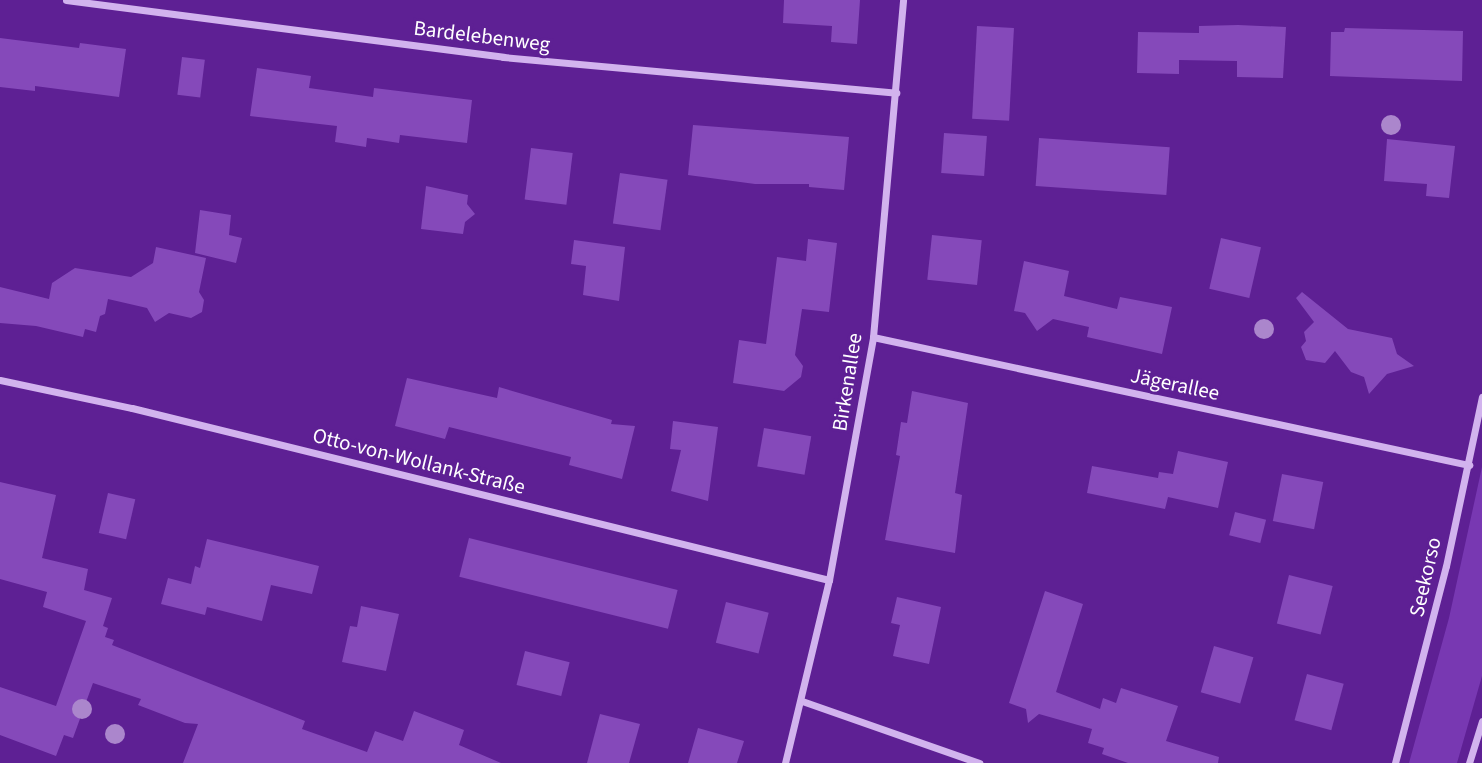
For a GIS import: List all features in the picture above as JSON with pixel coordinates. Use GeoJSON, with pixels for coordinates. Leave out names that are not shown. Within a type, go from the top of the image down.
{"type":"FeatureCollection","features":[{"type":"Feature","properties":{"kind":"street","name":"Bardelebenweg"},"geometry":{"type":"LineString","coordinates":[[66,0],[503,57],[896,93]]}},
{"type":"Feature","properties":{"kind":"street","name":"Birkenallee"},"geometry":{"type":"LineString","coordinates":[[785,763],[829,580],[873,337],[903,0]]}},
{"type":"Feature","properties":{"kind":"street","name":"Jägerallee"},"geometry":{"type":"LineString","coordinates":[[873,337],[1469,465]]}},
{"type":"Feature","properties":{"kind":"street","name":"Otto-von-Wollank-Straße"},"geometry":{"type":"LineString","coordinates":[[0,380],[132,408],[829,580]]}},
{"type":"Feature","properties":{"kind":"street","name":"Seekorso"},"geometry":{"type":"LineString","coordinates":[[1395,763],[1418,683],[1469,465],[1482,397]]}},
{"type":"Feature","properties":{"kind":"street"},"geometry":{"type":"LineString","coordinates":[[802,701],[979,763]]}},
{"type":"Feature","properties":{"kind":"street"},"geometry":{"type":"LineString","coordinates":[[1469,763],[1482,721]]}},
{"type":"Feature","properties":{"kind":"shaded area"},"geometry":{"type":"Polygon","coordinates":[[[1482,467],[1482,676],[1457,763],[1409,763],[1449,618],[1482,467]]]}},
{"type":"Feature","properties":{"kind":"building"},"geometry":{"type":"Polygon","coordinates":[[[784,0],[860,0],[857,44],[831,42],[832,26],[783,23],[784,0]]]}},
{"type":"Feature","properties":{"kind":"building"},"geometry":{"type":"Polygon","coordinates":[[[977,26],[1014,28],[1009,121],[972,119],[977,26]]]}},
{"type":"Feature","properties":{"kind":"building"},"geometry":{"type":"Polygon","coordinates":[[[1199,26],[1286,27],[1283,78],[1237,77],[1237,61],[1179,60],[1179,74],[1137,73],[1138,32],[1199,33],[1199,26]]]}},
{"type":"Feature","properties":{"kind":"building"},"geometry":{"type":"Polygon","coordinates":[[[1345,28],[1463,31],[1462,81],[1330,76],[1331,32],[1344,32],[1345,28]]]}},
{"type":"Feature","properties":{"kind":"building"},"geometry":{"type":"Polygon","coordinates":[[[0,38],[79,48],[80,43],[126,49],[119,97],[35,86],[35,91],[0,87],[0,38]]]}},
{"type":"Feature","properties":{"kind":"building"},"geometry":{"type":"Polygon","coordinates":[[[182,57],[205,60],[200,98],[177,95],[182,57]]]}},
{"type":"Feature","properties":{"kind":"building"},"geometry":{"type":"Polygon","coordinates":[[[257,68],[311,76],[309,88],[373,97],[374,88],[472,100],[467,143],[400,135],[399,143],[367,138],[366,147],[335,142],[337,126],[250,116],[257,68]]]}},
{"type":"Feature","properties":{"kind":"building"},"geometry":{"type":"Polygon","coordinates":[[[693,125],[849,137],[844,190],[809,187],[809,184],[755,184],[688,175],[693,125]]]}},
{"type":"Feature","properties":{"kind":"building"},"geometry":{"type":"Polygon","coordinates":[[[944,133],[987,136],[984,176],[941,173],[944,133]]]}},
{"type":"Feature","properties":{"kind":"building"},"geometry":{"type":"Polygon","coordinates":[[[1039,138],[1170,147],[1166,195],[1036,186],[1039,138]]]}},
{"type":"Feature","properties":{"kind":"building"},"geometry":{"type":"Polygon","coordinates":[[[1387,139],[1455,146],[1449,198],[1426,196],[1427,184],[1384,181],[1387,139]]]}},
{"type":"Feature","properties":{"kind":"building"},"geometry":{"type":"Polygon","coordinates":[[[531,148],[573,153],[566,205],[525,200],[531,148]]]}},
{"type":"Feature","properties":{"kind":"building"},"geometry":{"type":"Polygon","coordinates":[[[620,173],[668,180],[660,230],[613,224],[620,173]]]}},
{"type":"Feature","properties":{"kind":"building"},"geometry":{"type":"Polygon","coordinates":[[[426,186],[468,195],[467,204],[475,214],[465,222],[463,234],[421,229],[426,186]]]}},
{"type":"Feature","properties":{"kind":"building"},"geometry":{"type":"Polygon","coordinates":[[[200,210],[231,215],[229,235],[242,238],[236,263],[195,253],[200,210]]]}},
{"type":"Feature","properties":{"kind":"building"},"geometry":{"type":"Polygon","coordinates":[[[932,235],[982,240],[977,285],[927,280],[932,235]]]}},
{"type":"Feature","properties":{"kind":"building"},"geometry":{"type":"Polygon","coordinates":[[[1221,238],[1261,247],[1249,298],[1209,289],[1221,238]]]}},
{"type":"Feature","properties":{"kind":"building"},"geometry":{"type":"Polygon","coordinates":[[[808,239],[837,243],[829,312],[802,309],[795,355],[803,366],[801,377],[784,391],[733,383],[739,340],[766,344],[777,257],[806,261],[808,239]]]}},
{"type":"Feature","properties":{"kind":"building"},"geometry":{"type":"Polygon","coordinates":[[[574,240],[625,247],[619,301],[583,295],[586,266],[571,264],[574,240]]]}},
{"type":"Feature","properties":{"kind":"building"},"geometry":{"type":"Polygon","coordinates":[[[156,247],[206,258],[199,292],[204,300],[202,312],[191,318],[169,313],[155,322],[147,308],[108,299],[105,314],[100,316],[96,332],[85,329],[83,337],[36,326],[0,323],[0,287],[49,299],[52,283],[75,268],[131,277],[153,263],[156,247]]]}},
{"type":"Feature","properties":{"kind":"building"},"geometry":{"type":"Polygon","coordinates":[[[1024,261],[1069,271],[1064,296],[1117,309],[1120,297],[1172,307],[1162,354],[1087,337],[1089,327],[1053,319],[1037,331],[1025,313],[1014,311],[1024,261]]]}},
{"type":"Feature","properties":{"kind":"building"},"geometry":{"type":"Polygon","coordinates":[[[1302,292],[1348,329],[1392,338],[1397,354],[1414,366],[1387,374],[1369,394],[1364,377],[1351,372],[1335,351],[1325,363],[1306,360],[1301,347],[1306,341],[1304,332],[1314,322],[1296,298],[1302,292]]]}},
{"type":"Feature","properties":{"kind":"building"},"geometry":{"type":"Polygon","coordinates":[[[407,378],[497,398],[499,387],[612,420],[611,424],[635,426],[622,479],[569,465],[571,457],[449,427],[445,439],[395,426],[407,378]]]}},
{"type":"Feature","properties":{"kind":"building"},"geometry":{"type":"Polygon","coordinates":[[[912,391],[968,403],[955,493],[962,495],[955,553],[885,540],[900,456],[896,455],[901,422],[907,423],[912,391]]]}},
{"type":"Feature","properties":{"kind":"building"},"geometry":{"type":"Polygon","coordinates":[[[673,421],[718,427],[708,501],[671,491],[681,450],[670,449],[673,421]]]}},
{"type":"Feature","properties":{"kind":"building"},"geometry":{"type":"Polygon","coordinates":[[[764,428],[811,436],[804,475],[757,466],[764,428]]]}},
{"type":"Feature","properties":{"kind":"building"},"geometry":{"type":"Polygon","coordinates":[[[1178,451],[1228,462],[1218,508],[1168,497],[1165,509],[1087,493],[1092,466],[1158,478],[1159,472],[1173,474],[1178,451]]]}},
{"type":"Feature","properties":{"kind":"building"},"geometry":{"type":"Polygon","coordinates":[[[1282,474],[1323,482],[1314,529],[1273,521],[1282,474]]]}},
{"type":"Feature","properties":{"kind":"building"},"geometry":{"type":"Polygon","coordinates":[[[0,482],[56,495],[42,558],[88,569],[84,590],[112,598],[103,626],[108,628],[105,637],[114,640],[112,645],[305,721],[302,729],[367,752],[375,731],[403,741],[414,711],[464,730],[459,745],[501,763],[183,763],[198,724],[185,723],[138,705],[141,699],[93,683],[73,738],[64,735],[56,756],[0,735],[0,687],[56,706],[86,621],[43,607],[47,592],[0,579],[0,482]]]}},
{"type":"Feature","properties":{"kind":"building"},"geometry":{"type":"Polygon","coordinates":[[[108,493],[135,499],[126,539],[99,533],[108,493]]]}},
{"type":"Feature","properties":{"kind":"building"},"geometry":{"type":"Polygon","coordinates":[[[1235,512],[1266,520],[1260,543],[1229,535],[1235,512]]]}},
{"type":"Feature","properties":{"kind":"building"},"geometry":{"type":"Polygon","coordinates":[[[469,538],[678,590],[668,629],[459,577],[469,538]]]}},
{"type":"Feature","properties":{"kind":"building"},"geometry":{"type":"Polygon","coordinates":[[[207,539],[319,566],[312,594],[271,585],[262,621],[207,607],[205,615],[161,604],[168,578],[191,584],[195,566],[200,568],[207,539]]]}},
{"type":"Feature","properties":{"kind":"building"},"geometry":{"type":"Polygon","coordinates":[[[1289,575],[1333,586],[1321,634],[1277,624],[1289,575]]]}},
{"type":"Feature","properties":{"kind":"building"},"geometry":{"type":"Polygon","coordinates":[[[1045,591],[1083,604],[1056,692],[1100,709],[1103,698],[1116,703],[1121,688],[1178,706],[1166,741],[1219,757],[1218,763],[1128,763],[1102,754],[1104,748],[1088,743],[1092,729],[1039,714],[1028,723],[1026,709],[1009,703],[1045,591]]]}},
{"type":"Feature","properties":{"kind":"building"},"geometry":{"type":"Polygon","coordinates":[[[897,597],[941,607],[929,664],[893,656],[900,625],[891,623],[897,597]]]}},
{"type":"Feature","properties":{"kind":"building"},"geometry":{"type":"Polygon","coordinates":[[[726,602],[769,613],[759,653],[716,643],[726,602]]]}},
{"type":"Feature","properties":{"kind":"building"},"geometry":{"type":"Polygon","coordinates":[[[361,606],[399,614],[386,671],[342,662],[350,626],[357,627],[361,606]]]}},
{"type":"Feature","properties":{"kind":"building"},"geometry":{"type":"Polygon","coordinates":[[[1214,646],[1253,657],[1240,703],[1201,692],[1214,646]]]}},
{"type":"Feature","properties":{"kind":"building"},"geometry":{"type":"Polygon","coordinates":[[[525,651],[570,662],[561,696],[517,685],[525,651]]]}},
{"type":"Feature","properties":{"kind":"building"},"geometry":{"type":"Polygon","coordinates":[[[1307,674],[1344,684],[1331,730],[1295,720],[1307,674]]]}},
{"type":"Feature","properties":{"kind":"building"},"geometry":{"type":"Polygon","coordinates":[[[600,714],[640,724],[629,763],[587,763],[600,714]]]}},
{"type":"Feature","properties":{"kind":"building"},"geometry":{"type":"Polygon","coordinates":[[[698,728],[744,741],[737,763],[688,763],[698,728]]]}}]}
